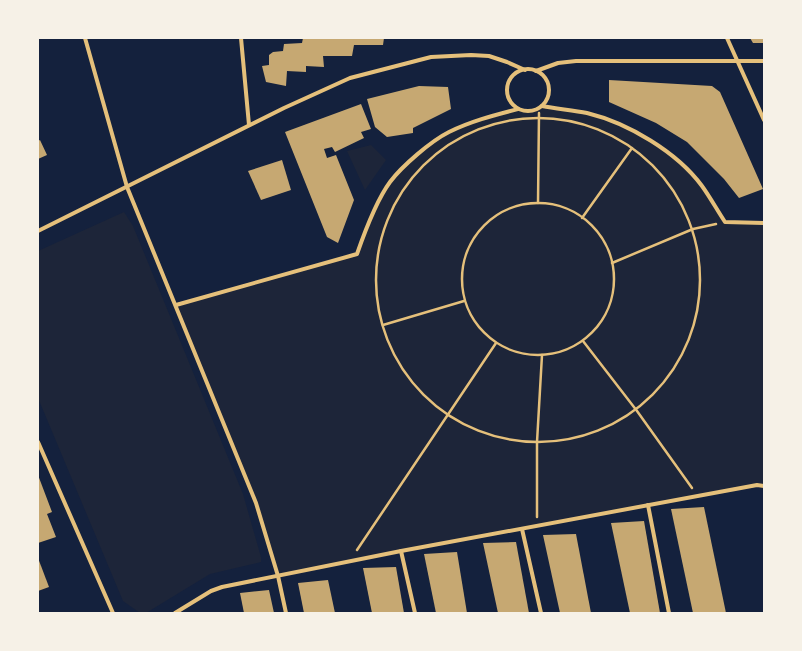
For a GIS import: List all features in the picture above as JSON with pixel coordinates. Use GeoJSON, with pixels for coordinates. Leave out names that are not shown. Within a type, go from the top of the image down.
{"type":"FeatureCollection","features":[{"type":"Feature","properties":{"kind":"street"},"geometry":{"type":"LineString","coordinates":[[85,38],[127,188],[256,503],[278,576],[286,613]]}},
{"type":"Feature","properties":{"kind":"street"},"geometry":{"type":"LineString","coordinates":[[241,38],[249,125]]}},
{"type":"Feature","properties":{"kind":"street"},"geometry":{"type":"LineString","coordinates":[[727,38],[764,120]]}},
{"type":"Feature","properties":{"kind":"street"},"geometry":{"type":"LineString","coordinates":[[38,231],[127,188],[249,125],[350,78],[431,57],[471,55],[488,56],[525,70],[536,71],[558,63],[576,61],[764,61]]}},
{"type":"Feature","properties":{"kind":"street"},"geometry":{"type":"LineString","coordinates":[[525,70],[513,75],[507,87],[509,100],[518,109],[528,112],[541,107],[588,114],[616,122],[640,135],[674,158],[701,185],[724,222],[764,223]]}},
{"type":"Feature","properties":{"kind":"street"},"geometry":{"type":"LineString","coordinates":[[536,71],[542,75],[549,87],[549,94],[541,107]]}},
{"type":"Feature","properties":{"kind":"street"},"geometry":{"type":"LineString","coordinates":[[176,305],[357,254],[374,212],[390,182],[420,152],[447,133],[473,122],[518,109]]}},
{"type":"Feature","properties":{"kind":"street"},"geometry":{"type":"LineString","coordinates":[[38,442],[113,613]]}},
{"type":"Feature","properties":{"kind":"street"},"geometry":{"type":"LineString","coordinates":[[175,613],[222,586],[278,576],[401,550],[757,485],[764,486]]}},
{"type":"Feature","properties":{"kind":"street"},"geometry":{"type":"LineString","coordinates":[[648,505],[669,613]]}},
{"type":"Feature","properties":{"kind":"street"},"geometry":{"type":"LineString","coordinates":[[522,529],[541,613]]}},
{"type":"Feature","properties":{"kind":"street"},"geometry":{"type":"LineString","coordinates":[[401,550],[415,613]]}},
{"type":"Feature","properties":{"kind":"path"},"geometry":{"type":"LineString","coordinates":[[538,203],[539,121],[541,107]]}},
{"type":"Feature","properties":{"kind":"path"},"geometry":{"type":"LineString","coordinates":[[380,229],[374,256],[376,288],[383,325],[393,349],[408,376],[431,400],[478,430],[537,442],[592,433],[637,411],[674,371],[693,330],[700,287],[698,258],[693,229],[684,203],[669,180],[632,148],[600,131],[569,123],[539,121],[511,124],[478,132],[439,152],[414,174],[395,196],[385,216]]}},
{"type":"Feature","properties":{"kind":"path"},"geometry":{"type":"LineString","coordinates":[[582,218],[632,148]]}},
{"type":"Feature","properties":{"kind":"path"},"geometry":{"type":"LineString","coordinates":[[538,203],[561,207],[582,218],[596,230],[606,245],[612,263],[614,285],[609,306],[599,325],[583,340],[564,351],[542,356],[518,353],[496,343],[482,331],[471,317],[464,301],[461,277],[465,254],[476,233],[493,217],[500,213],[514,207],[538,203]]}},
{"type":"Feature","properties":{"kind":"path"},"geometry":{"type":"LineString","coordinates":[[612,263],[693,229],[724,222]]}},
{"type":"Feature","properties":{"kind":"path"},"geometry":{"type":"LineString","coordinates":[[383,325],[464,301]]}},
{"type":"Feature","properties":{"kind":"path"},"geometry":{"type":"LineString","coordinates":[[583,340],[637,411],[698,496]]}},
{"type":"Feature","properties":{"kind":"path"},"geometry":{"type":"LineString","coordinates":[[349,561],[496,343]]}},
{"type":"Feature","properties":{"kind":"path"},"geometry":{"type":"LineString","coordinates":[[537,526],[537,442],[542,356]]}},
{"type":"Feature","properties":{"kind":"shaded area"},"geometry":{"type":"Polygon","coordinates":[[[542,106],[588,114],[640,135],[674,158],[701,185],[725,222],[764,223],[764,486],[757,485],[278,576],[265,530],[176,305],[357,254],[363,236],[390,182],[420,152],[447,133],[473,122],[518,109],[532,111],[542,106]]]}},
{"type":"Feature","properties":{"kind":"shaded area"},"geometry":{"type":"Polygon","coordinates":[[[371,145],[386,160],[365,190],[347,151],[371,145]]]}},
{"type":"Feature","properties":{"kind":"shaded area"},"geometry":{"type":"Polygon","coordinates":[[[124,212],[133,226],[243,494],[261,557],[261,562],[210,574],[146,613],[140,613],[123,601],[38,398],[38,251],[124,212]]]}},
{"type":"Feature","properties":{"kind":"building"},"geometry":{"type":"Polygon","coordinates":[[[303,38],[384,38],[383,45],[354,45],[352,56],[323,56],[324,67],[306,66],[306,72],[287,71],[286,86],[266,82],[262,66],[269,65],[269,55],[273,52],[283,51],[284,44],[302,43],[303,38]]]}},
{"type":"Feature","properties":{"kind":"building"},"geometry":{"type":"Polygon","coordinates":[[[750,38],[764,38],[764,43],[753,43],[750,38]]]}},
{"type":"Feature","properties":{"kind":"building"},"geometry":{"type":"Polygon","coordinates":[[[609,80],[712,86],[720,92],[763,189],[739,198],[724,179],[687,142],[656,123],[609,102],[609,80]]]}},
{"type":"Feature","properties":{"kind":"building"},"geometry":{"type":"Polygon","coordinates":[[[419,86],[448,87],[451,109],[413,128],[413,133],[387,137],[375,127],[367,99],[419,86]]]}},
{"type":"Feature","properties":{"kind":"building"},"geometry":{"type":"Polygon","coordinates":[[[361,104],[371,129],[361,132],[364,138],[335,152],[332,147],[324,149],[327,158],[336,155],[354,200],[338,243],[327,237],[285,132],[361,104]]]}},
{"type":"Feature","properties":{"kind":"building"},"geometry":{"type":"Polygon","coordinates":[[[40,140],[47,155],[38,159],[38,141],[40,140]]]}},
{"type":"Feature","properties":{"kind":"building"},"geometry":{"type":"Polygon","coordinates":[[[282,160],[291,190],[261,200],[248,171],[282,160]]]}},
{"type":"Feature","properties":{"kind":"building"},"geometry":{"type":"Polygon","coordinates":[[[38,475],[52,512],[47,514],[56,537],[38,543],[38,475]]]}},
{"type":"Feature","properties":{"kind":"building"},"geometry":{"type":"Polygon","coordinates":[[[704,507],[726,613],[693,613],[671,509],[704,507]]]}},
{"type":"Feature","properties":{"kind":"building"},"geometry":{"type":"Polygon","coordinates":[[[644,521],[660,613],[630,613],[611,523],[644,521]]]}},
{"type":"Feature","properties":{"kind":"building"},"geometry":{"type":"Polygon","coordinates":[[[576,534],[591,613],[560,613],[543,535],[576,534]]]}},
{"type":"Feature","properties":{"kind":"building"},"geometry":{"type":"Polygon","coordinates":[[[516,542],[529,613],[498,613],[483,543],[516,542]]]}},
{"type":"Feature","properties":{"kind":"building"},"geometry":{"type":"Polygon","coordinates":[[[457,552],[467,613],[436,613],[424,554],[457,552]]]}},
{"type":"Feature","properties":{"kind":"building"},"geometry":{"type":"Polygon","coordinates":[[[38,558],[49,587],[38,591],[38,558]]]}},
{"type":"Feature","properties":{"kind":"building"},"geometry":{"type":"Polygon","coordinates":[[[396,567],[404,613],[372,613],[363,568],[396,567]]]}},
{"type":"Feature","properties":{"kind":"building"},"geometry":{"type":"Polygon","coordinates":[[[328,580],[335,613],[304,613],[298,583],[328,580]]]}},
{"type":"Feature","properties":{"kind":"building"},"geometry":{"type":"Polygon","coordinates":[[[269,590],[274,613],[244,613],[240,593],[269,590]]]}}]}
